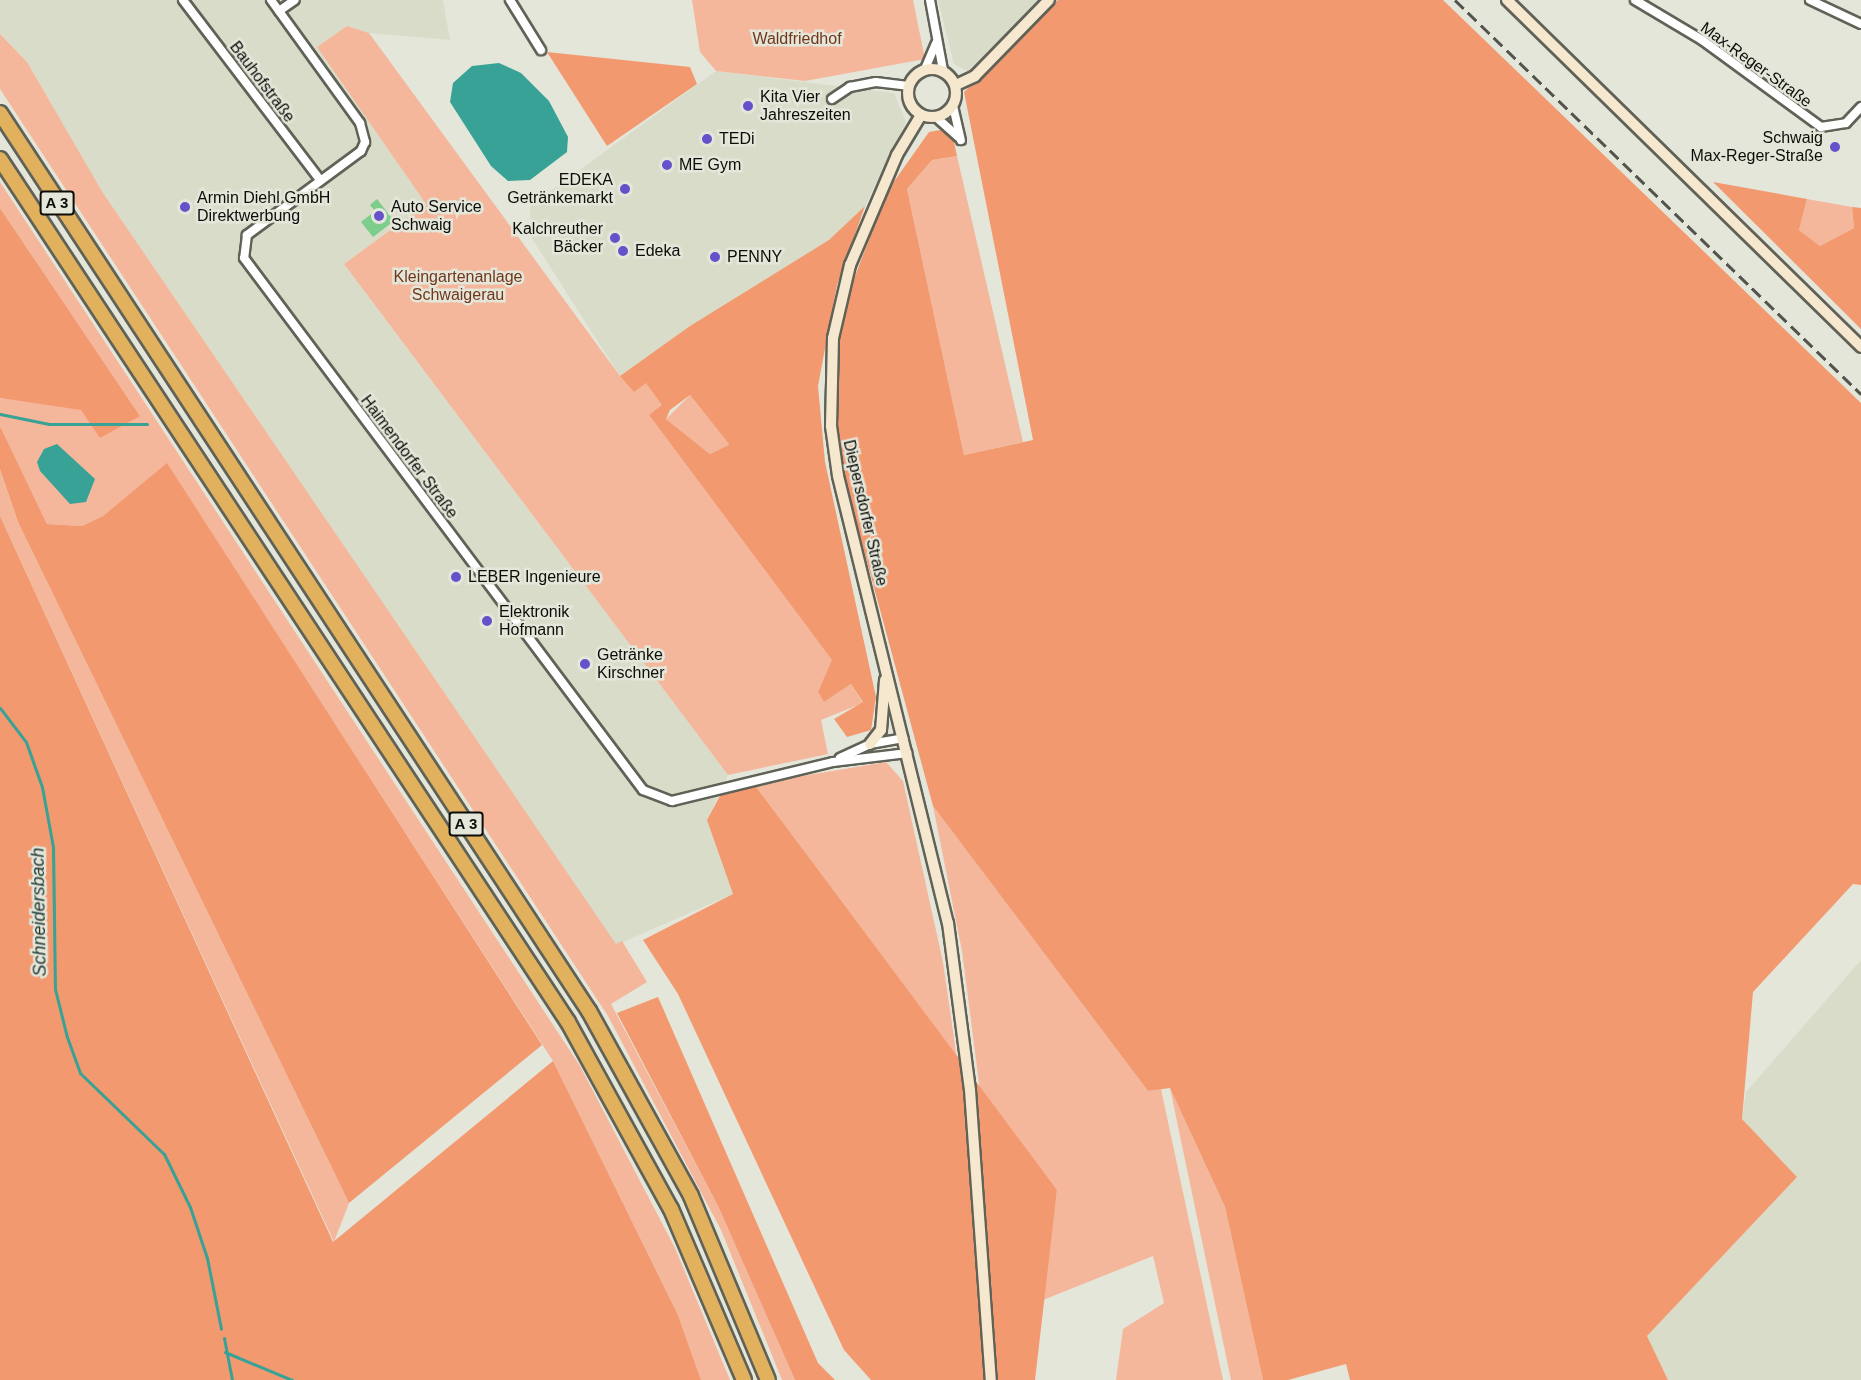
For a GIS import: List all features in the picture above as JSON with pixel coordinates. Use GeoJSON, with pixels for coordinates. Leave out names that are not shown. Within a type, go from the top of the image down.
{"type":"FeatureCollection","features":[{"type":"Feature","properties":{"kind":"highway","name":"A 3"},"geometry":{"type":"LineString","coordinates":[[0,112],[595,1020],[691,1196],[768,1380]]}},
{"type":"Feature","properties":{"kind":"highway","name":"A 3"},"geometry":{"type":"LineString","coordinates":[[0,159],[568,1022],[671,1209],[744,1380]]}},
{"type":"Feature","properties":{"kind":"street","name":"Bauhofstraße"},"geometry":{"type":"LineString","coordinates":[[183,0],[320,180]]}},
{"type":"Feature","properties":{"kind":"street","name":"Haimendorfer Straße"},"geometry":{"type":"LineString","coordinates":[[271,0],[364,133],[361,151],[247,235],[244,258],[643,789],[672,801],[833,762],[907,753]]}},
{"type":"Feature","properties":{"kind":"street"},"geometry":{"type":"LineString","coordinates":[[279,11],[295,0]]}},
{"type":"Feature","properties":{"kind":"street"},"geometry":{"type":"LineString","coordinates":[[510,0],[541,50]]}},
{"type":"Feature","properties":{"kind":"street"},"geometry":{"type":"LineString","coordinates":[[908,86],[910,103],[921,115],[936,117],[961,140],[953,106],[956,85],[943,70],[930,0]]}},
{"type":"Feature","properties":{"kind":"street"},"geometry":{"type":"LineString","coordinates":[[956,85],[975,76],[1049,0]]}},
{"type":"Feature","properties":{"kind":"street"},"geometry":{"type":"LineString","coordinates":[[1507,0],[1861,347]]}},
{"type":"Feature","properties":{"kind":"street","name":"Max-Reger-Straße"},"geometry":{"type":"LineString","coordinates":[[1635,0],[1702,40],[1821,127],[1846,123],[1861,107]]}},
{"type":"Feature","properties":{"kind":"street"},"geometry":{"type":"LineString","coordinates":[[1810,0],[1861,24]]}},
{"type":"Feature","properties":{"kind":"street"},"geometry":{"type":"LineString","coordinates":[[908,86],[925,69],[937,42]]}},
{"type":"Feature","properties":{"kind":"street"},"geometry":{"type":"LineString","coordinates":[[925,69],[943,70]]}},
{"type":"Feature","properties":{"kind":"street"},"geometry":{"type":"LineString","coordinates":[[832,99],[850,87],[876,81],[908,86]]}},
{"type":"Feature","properties":{"kind":"street"},"geometry":{"type":"LineString","coordinates":[[936,117],[953,106]]}},
{"type":"Feature","properties":{"kind":"street","name":"Diepersdorfer Straße"},"geometry":{"type":"LineString","coordinates":[[921,115],[897,155],[850,264],[829,371],[838,476],[907,753],[956,974],[991,1380]]}},
{"type":"Feature","properties":{"kind":"street"},"geometry":{"type":"LineString","coordinates":[[870,744],[881,730],[885,714],[885,665]]}},
{"type":"Feature","properties":{"kind":"street","name":"Haimendorfer Straße"},"geometry":{"type":"LineString","coordinates":[[833,762],[870,744],[903,738]]}},
{"type":"Feature","properties":{"kind":"shaded area"},"geometry":{"type":"Polygon","coordinates":[[[0,0],[443,0],[450,40],[369,33],[347,26],[317,47],[426,204],[344,264],[728,775],[707,820],[733,894],[616,945],[103,193],[27,62],[0,34],[0,0]]]}},
{"type":"Feature","properties":{"kind":"shaded area"},"geometry":{"type":"Polygon","coordinates":[[[938,0],[1041,0],[968,71],[954,64],[938,0]]]}},
{"type":"Feature","properties":{"kind":"shaded area"},"geometry":{"type":"Polygon","coordinates":[[[1058,0],[1443,0],[1861,403],[1861,885],[1853,884],[1753,992],[1742,1119],[1797,1177],[1647,1336],[1668,1380],[1350,1380],[1346,1364],[1288,1380],[1263,1380],[1225,1207],[1170,1088],[1148,1091],[933,806],[842,469],[835,400],[842,310],[888,190],[929,132],[951,128],[957,156],[932,160],[907,189],[964,455],[1033,440],[964,92],[1058,0]]]}},
{"type":"Feature","properties":{"kind":"shaded area"},"geometry":{"type":"Polygon","coordinates":[[[547,52],[690,67],[697,84],[607,146],[547,52]]]}},
{"type":"Feature","properties":{"kind":"shaded area"},"geometry":{"type":"Polygon","coordinates":[[[716,71],[894,93],[906,122],[865,206],[830,240],[690,326],[620,376],[531,237],[530,206],[716,71]]]}},
{"type":"Feature","properties":{"kind":"shaded area"},"geometry":{"type":"Polygon","coordinates":[[[1713,182],[1807,199],[1799,230],[1820,246],[1854,228],[1852,207],[1861,208],[1861,329],[1713,182]]]}},
{"type":"Feature","properties":{"kind":"shaded area"},"geometry":{"type":"Polygon","coordinates":[[[865,206],[837,285],[818,386],[825,462],[876,697],[871,730],[847,737],[834,719],[863,702],[851,684],[824,702],[818,692],[832,660],[649,415],[662,405],[646,383],[634,392],[620,376],[690,326],[829,240],[865,206]],[[690,395],[670,410],[666,419],[710,454],[729,444],[690,395]]]}},
{"type":"Feature","properties":{"kind":"shaded area"},"geometry":{"type":"Polygon","coordinates":[[[0,208],[140,416],[100,438],[81,410],[0,398],[0,208]]]}},
{"type":"Feature","properties":{"kind":"shaded area"},"geometry":{"type":"Polygon","coordinates":[[[0,426],[47,524],[82,526],[103,516],[167,463],[542,1045],[349,1203],[18,522],[0,469],[0,426]]]}},
{"type":"Feature","properties":{"kind":"shaded area"},"geometry":{"type":"Polygon","coordinates":[[[0,516],[333,1242],[553,1061],[678,1315],[701,1380],[0,1380],[0,516]]]}},
{"type":"Feature","properties":{"kind":"shaded area"},"geometry":{"type":"Polygon","coordinates":[[[754,784],[1057,1190],[1035,1380],[871,1380],[844,1350],[678,994],[643,940],[733,894],[707,820],[722,792],[754,784]]]}},
{"type":"Feature","properties":{"kind":"shaded area"},"geometry":{"type":"Polygon","coordinates":[[[1861,960],[1861,1380],[1668,1380],[1647,1336],[1797,1177],[1742,1119],[1746,1092],[1861,960]]]}},
{"type":"Feature","properties":{"kind":"shaded area"},"geometry":{"type":"Polygon","coordinates":[[[658,997],[818,1363],[835,1380],[795,1380],[718,1206],[617,1013],[658,997]]]}},
{"type":"Feature","properties":{"kind":"green space","name":"Waldfriedhof"},"geometry":{"type":"Polygon","coordinates":[[[692,0],[913,0],[925,59],[805,81],[716,71],[700,52],[692,0]]]}},
{"type":"Feature","properties":{"kind":"green space","name":"Kleingartenanlage Schwaigerau"},"geometry":{"type":"Polygon","coordinates":[[[347,26],[369,33],[620,376],[646,382],[663,405],[649,415],[833,661],[818,692],[824,702],[851,684],[863,703],[821,720],[828,754],[728,775],[344,264],[426,204],[317,47],[347,26]]]}},
{"type":"Feature","properties":{"kind":"green space"},"geometry":{"type":"Polygon","coordinates":[[[0,34],[27,62],[103,193],[616,944],[622,941],[647,982],[611,1004],[718,1206],[795,1380],[782,1380],[721,1230],[608,1016],[0,89],[0,34]]]}},
{"type":"Feature","properties":{"kind":"green space"},"geometry":{"type":"Polygon","coordinates":[[[957,156],[1023,442],[964,455],[907,189],[932,160],[957,156]]]}},
{"type":"Feature","properties":{"kind":"green space"},"geometry":{"type":"Polygon","coordinates":[[[0,182],[580,1066],[675,1248],[730,1380],[701,1380],[678,1315],[553,1061],[167,464],[103,516],[82,526],[47,524],[0,426],[0,398],[140,416],[0,208],[0,182]]]}},
{"type":"Feature","properties":{"kind":"green space"},"geometry":{"type":"Polygon","coordinates":[[[1807,199],[1852,207],[1854,228],[1820,246],[1799,230],[1807,199]]]}},
{"type":"Feature","properties":{"kind":"green space"},"geometry":{"type":"Polygon","coordinates":[[[690,395],[730,445],[710,454],[666,419],[690,395]]]}},
{"type":"Feature","properties":{"kind":"green space"},"geometry":{"type":"Polygon","coordinates":[[[0,469],[18,522],[349,1203],[334,1242],[0,516],[0,469]]]}},
{"type":"Feature","properties":{"kind":"green space"},"geometry":{"type":"Polygon","coordinates":[[[886,762],[903,781],[943,962],[957,1059],[754,784],[886,762]]]}},
{"type":"Feature","properties":{"kind":"green space"},"geometry":{"type":"Polygon","coordinates":[[[933,806],[1148,1091],[1161,1089],[1223,1380],[1116,1380],[1123,1329],[1164,1303],[1153,1256],[1043,1300],[1057,1190],[980,1091],[962,951],[933,806]]]}},
{"type":"Feature","properties":{"kind":"green space"},"geometry":{"type":"Polygon","coordinates":[[[1170,1088],[1225,1207],[1263,1380],[1231,1380],[1170,1088]]]}},
{"type":"Feature","properties":{"kind":"water"},"geometry":{"type":"Polygon","coordinates":[[[499,63],[521,73],[549,101],[568,137],[567,152],[530,180],[508,181],[491,166],[450,102],[453,83],[472,66],[499,63]]]}},
{"type":"Feature","properties":{"kind":"water"},"geometry":{"type":"Polygon","coordinates":[[[57,444],[95,479],[86,502],[70,504],[40,471],[37,462],[44,449],[57,444]]]}},
{"type":"Feature","properties":{"kind":"building","name":"Auto Service Schwaig"},"geometry":{"type":"Polygon","coordinates":[[[377,199],[394,221],[373,237],[361,222],[375,211],[370,205],[377,199]]]}},
{"type":"Feature","properties":{"kind":"waterway"},"geometry":{"type":"LineString","coordinates":[[0,414],[49,424],[147,424]]}},
{"type":"Feature","properties":{"kind":"waterway","name":"Schneidersbach"},"geometry":{"type":"LineString","coordinates":[[0,708],[26,742],[42,787],[53,847],[55,989],[67,1037],[80,1073],[164,1154],[190,1207],[207,1258],[221,1329]]}},
{"type":"Feature","properties":{"kind":"waterway","name":"Schneidersbach"},"geometry":{"type":"LineString","coordinates":[[224,1338],[232,1380]]}},
{"type":"Feature","properties":{"kind":"waterway"},"geometry":{"type":"LineString","coordinates":[[225,1352],[292,1380]]}},
{"type":"Feature","properties":{"kind":"railway"},"geometry":{"type":"LineString","coordinates":[[1455,0],[1861,394]]}},
{"type":"Feature","properties":{"kind":"place","name":"Kita Vier Jahreszeiten"},"geometry":{"type":"Point","coordinates":[748,106]}},
{"type":"Feature","properties":{"kind":"place","name":"TEDi"},"geometry":{"type":"Point","coordinates":[707,139]}},
{"type":"Feature","properties":{"kind":"place","name":"Schwaig Max-Reger-Straße"},"geometry":{"type":"Point","coordinates":[1835,147]}},
{"type":"Feature","properties":{"kind":"place","name":"ME Gym"},"geometry":{"type":"Point","coordinates":[667,165]}},
{"type":"Feature","properties":{"kind":"place","name":"EDEKA Getränkemarkt"},"geometry":{"type":"Point","coordinates":[625,189]}},
{"type":"Feature","properties":{"kind":"place","name":"Armin Diehl GmbH Direktwerbung"},"geometry":{"type":"Point","coordinates":[185,207]}},
{"type":"Feature","properties":{"kind":"place","name":"Auto Service Schwaig"},"geometry":{"type":"Point","coordinates":[379,216]}},
{"type":"Feature","properties":{"kind":"place","name":"Kalchreuther Bäcker"},"geometry":{"type":"Point","coordinates":[615,238]}},
{"type":"Feature","properties":{"kind":"place","name":"Edeka"},"geometry":{"type":"Point","coordinates":[623,251]}},
{"type":"Feature","properties":{"kind":"place","name":"PENNY"},"geometry":{"type":"Point","coordinates":[715,257]}},
{"type":"Feature","properties":{"kind":"place","name":"LEBER Ingenieure"},"geometry":{"type":"Point","coordinates":[456,577]}},
{"type":"Feature","properties":{"kind":"place","name":"Elektronik Hofmann"},"geometry":{"type":"Point","coordinates":[487,621]}},
{"type":"Feature","properties":{"kind":"place","name":"Getränke Kirschner"},"geometry":{"type":"Point","coordinates":[585,664]}}]}
